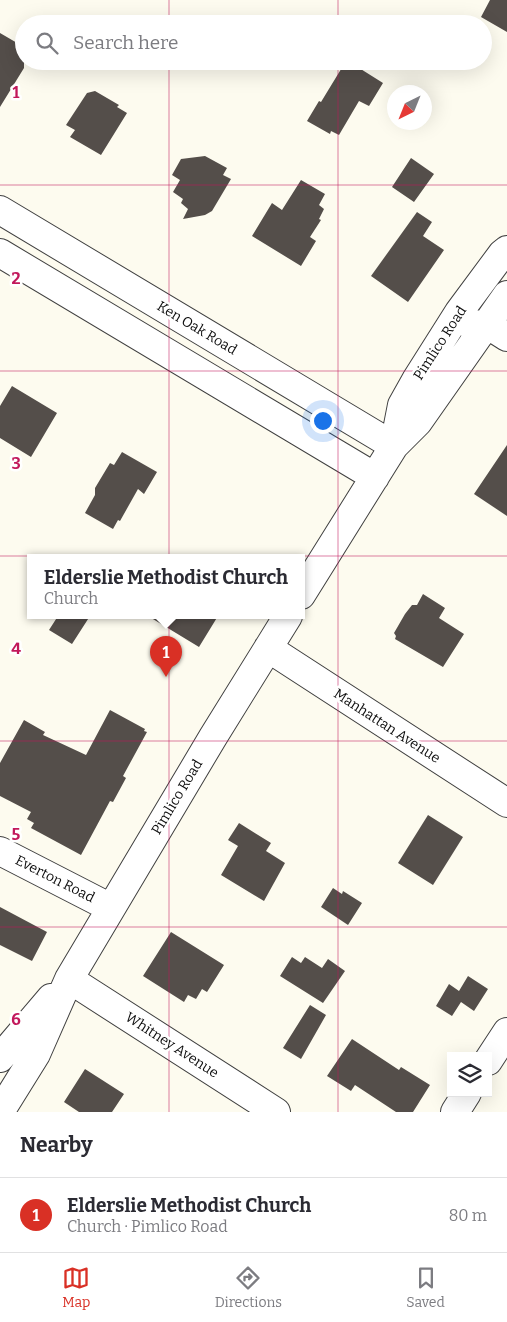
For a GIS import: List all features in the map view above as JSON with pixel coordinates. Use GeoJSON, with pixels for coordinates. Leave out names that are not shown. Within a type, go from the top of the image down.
{"type":"FeatureCollection","features":[{"type":"Feature","properties":{"kind":"street","name":"Ken Oak Road"},"geometry":{"type":"LineString","coordinates":[[0,210],[394,446]]}},
{"type":"Feature","properties":{"kind":"street","name":"Pimlico Road"},"geometry":{"type":"LineString","coordinates":[[394,446],[402,405],[416,380],[468,299],[507,250]]}},
{"type":"Feature","properties":{"kind":"street"},"geometry":{"type":"LineString","coordinates":[[0,253],[375,477]]}},
{"type":"Feature","properties":{"kind":"street","name":"Pimlico Road"},"geometry":{"type":"LineString","coordinates":[[305,589],[394,446],[418,422],[497,331],[507,295]]}},
{"type":"Feature","properties":{"kind":"street"},"geometry":{"type":"LineString","coordinates":[[452,325],[472,323],[497,331]]}},
{"type":"Feature","properties":{"kind":"street","name":"Pimlico Road"},"geometry":{"type":"LineString","coordinates":[[2,1104],[42,1041],[69,979],[286,619]]}},
{"type":"Feature","properties":{"kind":"street","name":"Manhattan Avenue"},"geometry":{"type":"LineString","coordinates":[[268,648],[507,803]]}},
{"type":"Feature","properties":{"kind":"street","name":"Everton Road"},"geometry":{"type":"LineString","coordinates":[[0,850],[111,908]]}},
{"type":"Feature","properties":{"kind":"street","name":"Pimlico Road"},"geometry":{"type":"LineString","coordinates":[[0,1058],[69,979]]}},
{"type":"Feature","properties":{"kind":"street","name":"Whitney Avenue"},"geometry":{"type":"LineString","coordinates":[[69,979],[276,1112]]}},
{"type":"Feature","properties":{"kind":"street"},"geometry":{"type":"LineString","coordinates":[[492,1055],[507,1032]]}},
{"type":"Feature","properties":{"kind":"street"},"geometry":{"type":"LineString","coordinates":[[455,1112],[464,1097]]}},
{"type":"Feature","properties":{"kind":"building"},"geometry":{"type":"Polygon","coordinates":[[[490,0],[507,0],[507,32],[492,23],[492,15],[482,15],[490,0]]]}},
{"type":"Feature","properties":{"kind":"building"},"geometry":{"type":"Polygon","coordinates":[[[0,33],[15,42],[15,70],[23,70],[0,107],[0,33]]]}},
{"type":"Feature","properties":{"kind":"building"},"geometry":{"type":"Polygon","coordinates":[[[341,70],[362,70],[383,83],[369,106],[359,101],[339,135],[331,131],[330,134],[307,121],[319,101],[321,102],[341,70]]]}},
{"type":"Feature","properties":{"kind":"building"},"geometry":{"type":"Polygon","coordinates":[[[95,91],[119,105],[117,107],[127,113],[101,155],[70,137],[75,130],[66,125],[87,93],[95,91]]]}},
{"type":"Feature","properties":{"kind":"building"},"geometry":{"type":"Polygon","coordinates":[[[205,156],[227,168],[223,175],[231,179],[212,211],[205,215],[183,219],[188,209],[181,203],[183,199],[173,192],[180,180],[172,175],[181,159],[205,156]]]}},
{"type":"Feature","properties":{"kind":"building"},"geometry":{"type":"Polygon","coordinates":[[[411,158],[434,174],[414,202],[392,187],[411,158]]]}},
{"type":"Feature","properties":{"kind":"building"},"geometry":{"type":"Polygon","coordinates":[[[301,180],[325,194],[319,205],[324,209],[319,219],[321,220],[310,237],[316,241],[301,266],[252,236],[272,203],[282,210],[301,180]]]}},
{"type":"Feature","properties":{"kind":"building"},"geometry":{"type":"Polygon","coordinates":[[[417,212],[432,222],[423,236],[444,250],[408,302],[371,276],[417,212]]]}},
{"type":"Feature","properties":{"kind":"building"},"geometry":{"type":"Polygon","coordinates":[[[12,386],[57,413],[31,457],[0,438],[0,406],[12,386]]]}},
{"type":"Feature","properties":{"kind":"building"},"geometry":{"type":"Polygon","coordinates":[[[507,445],[507,516],[474,494],[507,445]]]}},
{"type":"Feature","properties":{"kind":"building"},"geometry":{"type":"Polygon","coordinates":[[[122,452],[157,472],[144,494],[138,489],[120,521],[118,520],[113,529],[85,513],[95,495],[95,488],[110,463],[114,465],[122,452]]]}},
{"type":"Feature","properties":{"kind":"building"},"geometry":{"type":"Polygon","coordinates":[[[423,594],[445,608],[439,618],[464,634],[443,667],[395,639],[394,633],[405,614],[412,605],[417,605],[423,594]]]}},
{"type":"Feature","properties":{"kind":"building"},"geometry":{"type":"Polygon","coordinates":[[[56,619],[88,619],[72,644],[49,630],[56,619]]]}},
{"type":"Feature","properties":{"kind":"building"},"geometry":{"type":"Polygon","coordinates":[[[153,619],[216,619],[199,647],[153,619]]]}},
{"type":"Feature","properties":{"kind":"building"},"geometry":{"type":"Polygon","coordinates":[[[110,710],[145,729],[144,731],[147,732],[123,776],[126,778],[113,802],[110,801],[81,855],[31,828],[34,823],[27,819],[31,812],[0,796],[0,763],[24,720],[45,732],[43,735],[86,755],[110,710]]]}},
{"type":"Feature","properties":{"kind":"building"},"geometry":{"type":"Polygon","coordinates":[[[428,815],[463,837],[433,885],[398,863],[428,815]]]}},
{"type":"Feature","properties":{"kind":"building"},"geometry":{"type":"Polygon","coordinates":[[[239,823],[271,843],[266,851],[285,863],[264,901],[221,875],[238,846],[228,840],[239,823]]]}},
{"type":"Feature","properties":{"kind":"building"},"geometry":{"type":"Polygon","coordinates":[[[333,888],[342,894],[343,891],[362,903],[348,925],[321,907],[333,888]]]}},
{"type":"Feature","properties":{"kind":"building"},"geometry":{"type":"Polygon","coordinates":[[[0,907],[47,932],[32,961],[0,945],[0,907]]]}},
{"type":"Feature","properties":{"kind":"building"},"geometry":{"type":"Polygon","coordinates":[[[171,932],[224,965],[207,992],[202,989],[196,999],[188,995],[184,1002],[143,976],[171,932]]]}},
{"type":"Feature","properties":{"kind":"building"},"geometry":{"type":"Polygon","coordinates":[[[292,957],[301,963],[305,957],[322,968],[328,959],[345,971],[323,1003],[280,976],[292,957]]]}},
{"type":"Feature","properties":{"kind":"building"},"geometry":{"type":"Polygon","coordinates":[[[468,976],[488,989],[474,1011],[461,1002],[452,1016],[436,1006],[449,984],[459,991],[468,976]]]}},
{"type":"Feature","properties":{"kind":"building"},"geometry":{"type":"Polygon","coordinates":[[[310,1005],[326,1015],[301,1059],[283,1048],[310,1005]]]}},
{"type":"Feature","properties":{"kind":"building"},"geometry":{"type":"Polygon","coordinates":[[[352,1039],[399,1070],[401,1067],[430,1085],[413,1112],[396,1112],[355,1085],[351,1091],[327,1076],[352,1039]]]}},
{"type":"Feature","properties":{"kind":"building"},"geometry":{"type":"Polygon","coordinates":[[[85,1069],[124,1094],[112,1112],[79,1112],[64,1102],[85,1069]]]}},
{"type":"Feature","properties":{"kind":"place","name":"Elderslie Methodist Church"},"geometry":{"type":"Point","coordinates":[166,677]}}]}
